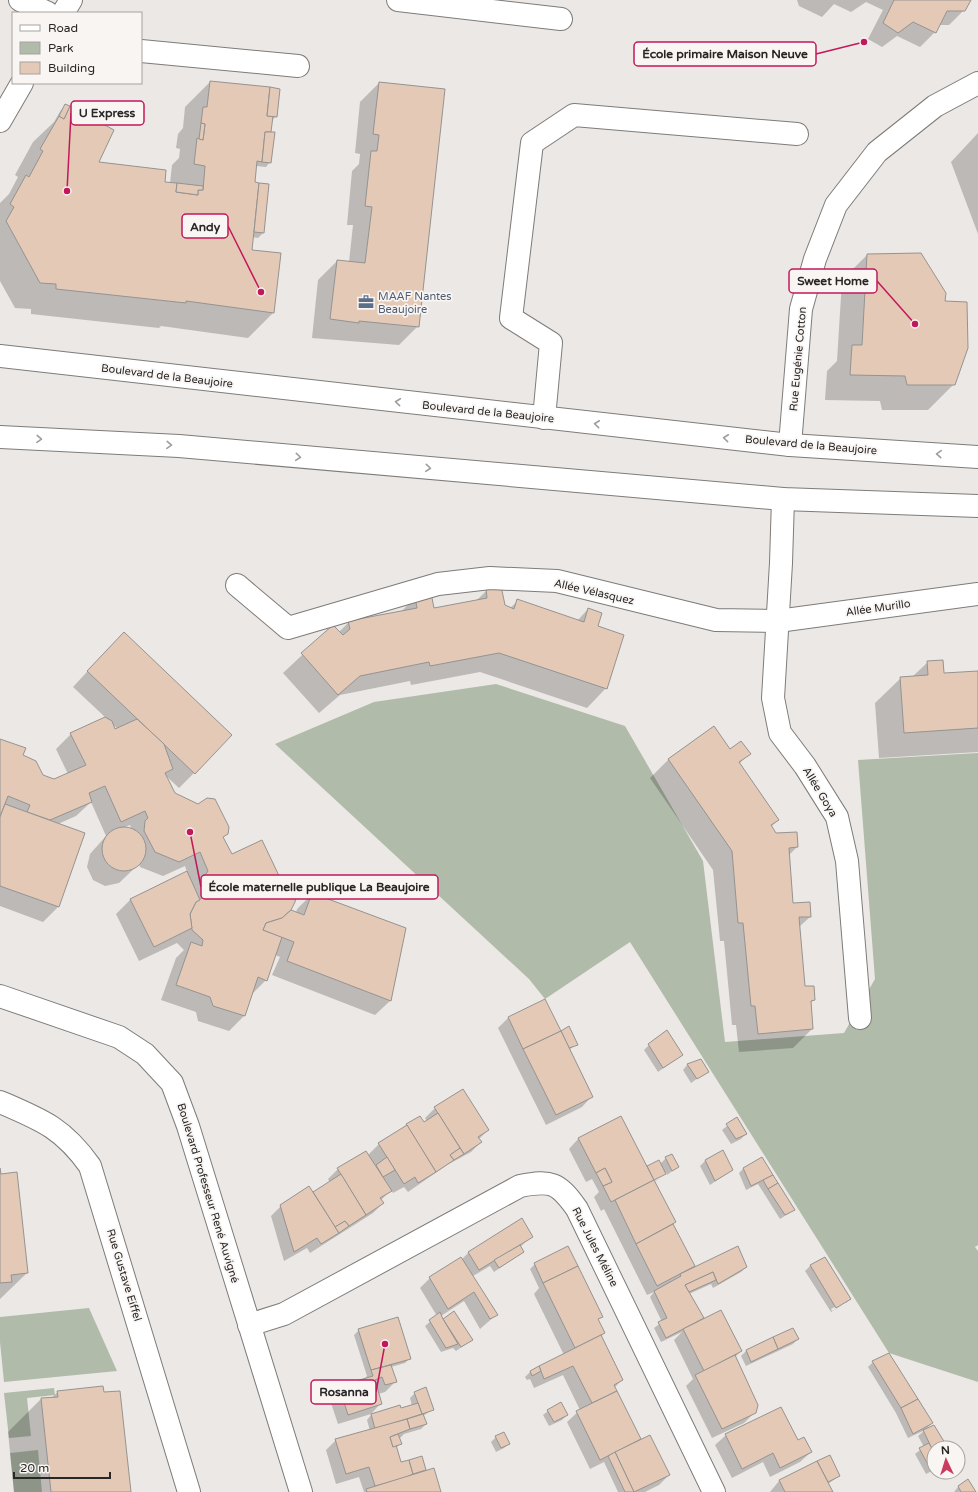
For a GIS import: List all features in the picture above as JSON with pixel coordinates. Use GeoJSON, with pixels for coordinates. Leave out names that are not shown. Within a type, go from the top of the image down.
{"type":"FeatureCollection","features":[{"type":"Feature","properties":{"kind":"street"},"geometry":{"type":"LineString","coordinates":[[20,0],[46,12]]}},
{"type":"Feature","properties":{"kind":"street"},"geometry":{"type":"LineString","coordinates":[[64,12],[71,0]]}},
{"type":"Feature","properties":{"kind":"street"},"geometry":{"type":"LineString","coordinates":[[398,0],[561,19]]}},
{"type":"Feature","properties":{"kind":"street"},"geometry":{"type":"LineString","coordinates":[[142,51],[298,66]]}},
{"type":"Feature","properties":{"kind":"street","name":"Rue Eugénie Cotton"},"geometry":{"type":"LineString","coordinates":[[790,445],[801,309],[815,259],[836,204],[877,152],[935,106],[978,83]]}},
{"type":"Feature","properties":{"kind":"street"},"geometry":{"type":"LineString","coordinates":[[0,121],[21,84]]}},
{"type":"Feature","properties":{"kind":"street"},"geometry":{"type":"LineString","coordinates":[[544,418],[552,343],[511,318],[532,143],[574,115],[798,134]]}},
{"type":"Feature","properties":{"kind":"street","name":"Boulevard de la Beaujoire"},"geometry":{"type":"LineString","coordinates":[[0,356],[790,445],[978,457]]}},
{"type":"Feature","properties":{"kind":"street"},"geometry":{"type":"LineString","coordinates":[[0,437],[179,446],[783,499],[978,506]]}},
{"type":"Feature","properties":{"kind":"street"},"geometry":{"type":"LineString","coordinates":[[778,621],[783,499]]}},
{"type":"Feature","properties":{"kind":"street","name":"Allée Vélasquez"},"geometry":{"type":"LineString","coordinates":[[237,585],[288,628],[438,584],[490,578],[557,581],[716,620],[778,621]]}},
{"type":"Feature","properties":{"kind":"street","name":"Allée Murillo"},"geometry":{"type":"LineString","coordinates":[[778,621],[978,594]]}},
{"type":"Feature","properties":{"kind":"street","name":"Allée Goya"},"geometry":{"type":"LineString","coordinates":[[778,621],[773,698],[780,733],[805,766],[837,817],[847,861],[860,1018]]}},
{"type":"Feature","properties":{"kind":"street","name":"Boulevard Professeur René Auvigné"},"geometry":{"type":"LineString","coordinates":[[0,996],[119,1037],[145,1054],[172,1083],[188,1126],[301,1492]]}},
{"type":"Feature","properties":{"kind":"street","name":"Rue Gustave Eiffel"},"geometry":{"type":"LineString","coordinates":[[0,1102],[50,1124],[76,1146],[90,1166],[189,1492]]}},
{"type":"Feature","properties":{"kind":"street","name":"Rue Jules Méline"},"geometry":{"type":"LineString","coordinates":[[249,1325],[284,1314],[520,1186],[550,1183],[561,1188],[577,1209],[714,1492]]}},
{"type":"Feature","properties":{"kind":"green space"},"geometry":{"type":"Polygon","coordinates":[[[496,684],[625,726],[703,861],[725,1042],[844,1033],[875,979],[858,760],[978,753],[978,1245],[975,1247],[978,1251],[978,1382],[889,1353],[630,942],[545,999],[529,979],[275,744],[374,702],[496,684]]]}},
{"type":"Feature","properties":{"kind":"green space"},"geometry":{"type":"Polygon","coordinates":[[[89,1308],[117,1371],[4,1382],[0,1342],[0,1317],[89,1308]]]}},
{"type":"Feature","properties":{"kind":"green space"},"geometry":{"type":"Polygon","coordinates":[[[54,1388],[55,1395],[27,1398],[31,1436],[9,1438],[4,1393],[54,1388]]]}},
{"type":"Feature","properties":{"kind":"green space"},"geometry":{"type":"Polygon","coordinates":[[[38,1450],[42,1492],[14,1492],[10,1453],[38,1450]]]}},
{"type":"Feature","properties":{"kind":"building"},"geometry":{"type":"Polygon","coordinates":[[[894,0],[971,0],[965,11],[947,11],[936,33],[913,22],[898,33],[883,23],[894,0]]]}},
{"type":"Feature","properties":{"kind":"building"},"geometry":{"type":"Polygon","coordinates":[[[210,81],[270,87],[267,116],[273,116],[271,132],[265,132],[262,162],[257,161],[255,182],[259,183],[252,250],[281,253],[274,313],[186,301],[186,303],[56,289],[56,284],[40,283],[6,221],[14,207],[10,204],[26,175],[29,177],[43,151],[40,149],[59,116],[64,119],[70,106],[114,130],[99,162],[166,170],[165,182],[177,183],[176,192],[198,195],[198,190],[203,190],[205,166],[194,164],[197,138],[203,140],[205,124],[201,123],[203,107],[207,107],[210,81]]]}},
{"type":"Feature","properties":{"kind":"building"},"geometry":{"type":"Polygon","coordinates":[[[379,82],[445,89],[419,327],[359,321],[359,323],[330,319],[337,260],[365,263],[372,207],[365,206],[371,151],[377,151],[379,135],[373,134],[379,82]]]}},
{"type":"Feature","properties":{"kind":"building"},"geometry":{"type":"Polygon","coordinates":[[[270,87],[280,89],[277,117],[267,116],[270,87]]]}},
{"type":"Feature","properties":{"kind":"building"},"geometry":{"type":"Polygon","coordinates":[[[65,104],[70,106],[64,119],[59,116],[65,104]]]}},
{"type":"Feature","properties":{"kind":"building"},"geometry":{"type":"Polygon","coordinates":[[[201,123],[205,124],[203,140],[199,139],[201,123]]]}},
{"type":"Feature","properties":{"kind":"building"},"geometry":{"type":"Polygon","coordinates":[[[265,132],[275,132],[271,163],[262,162],[265,132]]]}},
{"type":"Feature","properties":{"kind":"building"},"geometry":{"type":"Polygon","coordinates":[[[177,183],[203,186],[203,190],[198,190],[198,195],[176,192],[177,183]]]}},
{"type":"Feature","properties":{"kind":"building"},"geometry":{"type":"Polygon","coordinates":[[[259,183],[269,184],[264,233],[254,232],[259,183]]]}},
{"type":"Feature","properties":{"kind":"building"},"geometry":{"type":"Polygon","coordinates":[[[921,253],[946,293],[945,301],[967,302],[968,348],[955,385],[907,385],[905,376],[850,375],[852,345],[862,345],[867,254],[921,253]]]}},
{"type":"Feature","properties":{"kind":"building"},"geometry":{"type":"Polygon","coordinates":[[[501,586],[505,605],[514,609],[517,599],[584,622],[588,608],[602,613],[598,626],[624,635],[607,689],[499,653],[430,666],[429,662],[360,676],[338,695],[301,653],[333,625],[343,635],[350,629],[348,621],[417,608],[415,597],[431,593],[434,608],[487,598],[486,589],[501,586]]]}},
{"type":"Feature","properties":{"kind":"building"},"geometry":{"type":"Polygon","coordinates":[[[124,632],[232,735],[195,774],[87,671],[124,632]]]}},
{"type":"Feature","properties":{"kind":"building"},"geometry":{"type":"Polygon","coordinates":[[[943,660],[944,673],[978,671],[978,728],[904,733],[900,677],[928,675],[927,661],[943,660]]]}},
{"type":"Feature","properties":{"kind":"building"},"geometry":{"type":"Polygon","coordinates":[[[105,717],[112,721],[115,729],[137,719],[164,744],[173,769],[165,773],[175,793],[198,804],[207,798],[215,799],[229,827],[228,834],[223,837],[232,854],[262,840],[281,880],[288,875],[293,881],[297,892],[295,902],[291,910],[282,918],[266,923],[263,930],[282,937],[267,981],[258,977],[245,1016],[213,1006],[210,997],[176,985],[191,942],[202,946],[203,940],[192,930],[190,914],[196,902],[210,892],[204,877],[208,871],[200,852],[179,862],[155,852],[144,831],[145,821],[148,818],[145,811],[121,822],[105,786],[89,793],[92,802],[50,820],[27,812],[30,805],[8,796],[0,817],[0,739],[26,748],[23,755],[36,761],[43,775],[54,779],[86,765],[70,733],[105,717]]]}},
{"type":"Feature","properties":{"kind":"building"},"geometry":{"type":"Polygon","coordinates":[[[714,726],[730,749],[741,741],[751,754],[739,762],[779,820],[771,825],[776,833],[797,832],[798,847],[789,848],[793,903],[810,902],[811,917],[799,917],[805,986],[814,986],[815,1000],[811,1001],[813,1029],[758,1034],[755,1006],[751,1006],[743,923],[738,923],[732,851],[668,759],[714,726]]]}},
{"type":"Feature","properties":{"kind":"building"},"geometry":{"type":"Polygon","coordinates":[[[5,804],[85,833],[59,907],[0,886],[0,817],[5,804]]]}},
{"type":"Feature","properties":{"kind":"building"},"geometry":{"type":"Polygon","coordinates":[[[120,827],[128,827],[133,828],[140,833],[145,840],[145,858],[140,865],[133,870],[120,871],[112,868],[105,861],[102,853],[102,845],[105,837],[112,830],[120,827]]]}},
{"type":"Feature","properties":{"kind":"building"},"geometry":{"type":"Polygon","coordinates":[[[187,871],[200,900],[196,902],[190,914],[192,928],[154,947],[130,899],[187,871]]]}},
{"type":"Feature","properties":{"kind":"building"},"geometry":{"type":"Polygon","coordinates":[[[312,893],[406,928],[391,1001],[287,961],[294,942],[263,930],[266,923],[282,918],[291,910],[304,915],[312,893]]]}},
{"type":"Feature","properties":{"kind":"building"},"geometry":{"type":"Polygon","coordinates":[[[545,999],[561,1031],[523,1049],[508,1017],[545,999]]]}},
{"type":"Feature","properties":{"kind":"building"},"geometry":{"type":"Polygon","coordinates":[[[569,1026],[578,1045],[569,1048],[561,1031],[569,1026]]]}},
{"type":"Feature","properties":{"kind":"building"},"geometry":{"type":"Polygon","coordinates":[[[667,1030],[683,1055],[663,1068],[648,1044],[667,1030]]]}},
{"type":"Feature","properties":{"kind":"building"},"geometry":{"type":"Polygon","coordinates":[[[561,1031],[593,1097],[556,1115],[523,1049],[561,1031]]]}},
{"type":"Feature","properties":{"kind":"building"},"geometry":{"type":"Polygon","coordinates":[[[701,1059],[709,1072],[697,1079],[687,1064],[701,1059]]]}},
{"type":"Feature","properties":{"kind":"building"},"geometry":{"type":"Polygon","coordinates":[[[463,1089],[489,1130],[478,1137],[482,1142],[464,1154],[434,1107],[463,1089]]]}},
{"type":"Feature","properties":{"kind":"building"},"geometry":{"type":"Polygon","coordinates":[[[438,1113],[460,1148],[450,1155],[454,1160],[436,1172],[406,1124],[420,1116],[424,1122],[438,1113]]]}},
{"type":"Feature","properties":{"kind":"building"},"geometry":{"type":"Polygon","coordinates":[[[621,1116],[654,1180],[611,1202],[603,1186],[612,1182],[605,1168],[596,1173],[578,1138],[621,1116]]]}},
{"type":"Feature","properties":{"kind":"building"},"geometry":{"type":"Polygon","coordinates":[[[737,1117],[747,1134],[736,1139],[726,1124],[737,1117]]]}},
{"type":"Feature","properties":{"kind":"building"},"geometry":{"type":"Polygon","coordinates":[[[407,1125],[436,1172],[418,1183],[415,1177],[404,1184],[378,1143],[407,1125]]]}},
{"type":"Feature","properties":{"kind":"building"},"geometry":{"type":"Polygon","coordinates":[[[460,1148],[464,1154],[454,1160],[450,1155],[460,1148]]]}},
{"type":"Feature","properties":{"kind":"building"},"geometry":{"type":"Polygon","coordinates":[[[723,1150],[733,1170],[715,1181],[705,1160],[723,1150]]]}},
{"type":"Feature","properties":{"kind":"building"},"geometry":{"type":"Polygon","coordinates":[[[366,1151],[392,1191],[380,1198],[384,1203],[366,1215],[337,1168],[366,1151]]]}},
{"type":"Feature","properties":{"kind":"building"},"geometry":{"type":"Polygon","coordinates":[[[672,1154],[679,1167],[672,1171],[665,1157],[672,1154]]]}},
{"type":"Feature","properties":{"kind":"building"},"geometry":{"type":"Polygon","coordinates":[[[387,1157],[395,1170],[383,1177],[376,1165],[387,1157]]]}},
{"type":"Feature","properties":{"kind":"building"},"geometry":{"type":"Polygon","coordinates":[[[762,1157],[773,1175],[751,1186],[743,1168],[762,1157]]]}},
{"type":"Feature","properties":{"kind":"building"},"geometry":{"type":"Polygon","coordinates":[[[659,1160],[666,1174],[654,1180],[647,1166],[659,1160]]]}},
{"type":"Feature","properties":{"kind":"building"},"geometry":{"type":"Polygon","coordinates":[[[0,1168],[1,1174],[17,1172],[28,1273],[11,1275],[12,1282],[0,1283],[0,1168]]]}},
{"type":"Feature","properties":{"kind":"building"},"geometry":{"type":"Polygon","coordinates":[[[605,1168],[612,1182],[603,1186],[596,1173],[605,1168]]]}},
{"type":"Feature","properties":{"kind":"building"},"geometry":{"type":"Polygon","coordinates":[[[341,1174],[366,1215],[349,1226],[345,1221],[335,1227],[313,1192],[341,1174]]]}},
{"type":"Feature","properties":{"kind":"building"},"geometry":{"type":"Polygon","coordinates":[[[773,1175],[778,1183],[768,1189],[763,1180],[773,1175]]]}},
{"type":"Feature","properties":{"kind":"building"},"geometry":{"type":"Polygon","coordinates":[[[654,1180],[676,1222],[636,1244],[615,1200],[654,1180]]]}},
{"type":"Feature","properties":{"kind":"building"},"geometry":{"type":"Polygon","coordinates":[[[778,1183],[795,1210],[785,1215],[768,1189],[778,1183]]]}},
{"type":"Feature","properties":{"kind":"building"},"geometry":{"type":"Polygon","coordinates":[[[309,1186],[339,1233],[321,1244],[317,1238],[294,1252],[280,1205],[309,1186]]]}},
{"type":"Feature","properties":{"kind":"building"},"geometry":{"type":"Polygon","coordinates":[[[522,1218],[533,1237],[479,1270],[468,1252],[522,1218]]]}},
{"type":"Feature","properties":{"kind":"building"},"geometry":{"type":"Polygon","coordinates":[[[345,1221],[349,1226],[339,1233],[335,1227],[345,1221]]]}},
{"type":"Feature","properties":{"kind":"building"},"geometry":{"type":"Polygon","coordinates":[[[673,1224],[695,1266],[657,1286],[636,1244],[673,1224]]]}},
{"type":"Feature","properties":{"kind":"building"},"geometry":{"type":"Polygon","coordinates":[[[520,1245],[524,1252],[499,1268],[494,1260],[520,1245]]]}},
{"type":"Feature","properties":{"kind":"building"},"geometry":{"type":"Polygon","coordinates":[[[568,1246],[578,1266],[543,1283],[534,1263],[568,1246]]]}},
{"type":"Feature","properties":{"kind":"building"},"geometry":{"type":"Polygon","coordinates":[[[738,1246],[747,1267],[718,1284],[713,1272],[685,1285],[704,1318],[666,1338],[658,1322],[667,1318],[654,1291],[681,1276],[680,1274],[738,1246]]]}},
{"type":"Feature","properties":{"kind":"building"},"geometry":{"type":"Polygon","coordinates":[[[461,1257],[498,1315],[490,1319],[474,1292],[448,1309],[429,1277],[461,1257]]]}},
{"type":"Feature","properties":{"kind":"building"},"geometry":{"type":"Polygon","coordinates":[[[825,1257],[851,1299],[836,1308],[810,1265],[825,1257]]]}},
{"type":"Feature","properties":{"kind":"building"},"geometry":{"type":"Polygon","coordinates":[[[578,1266],[603,1317],[598,1319],[605,1333],[575,1348],[543,1283],[578,1266]]]}},
{"type":"Feature","properties":{"kind":"building"},"geometry":{"type":"Polygon","coordinates":[[[713,1272],[716,1280],[689,1292],[685,1285],[713,1272]]]}},
{"type":"Feature","properties":{"kind":"building"},"geometry":{"type":"Polygon","coordinates":[[[721,1310],[742,1351],[704,1371],[683,1329],[721,1310]]]}},
{"type":"Feature","properties":{"kind":"building"},"geometry":{"type":"Polygon","coordinates":[[[454,1311],[473,1340],[461,1347],[443,1319],[454,1311]]]}},
{"type":"Feature","properties":{"kind":"building"},"geometry":{"type":"Polygon","coordinates":[[[440,1312],[458,1344],[446,1348],[429,1320],[440,1312]]]}},
{"type":"Feature","properties":{"kind":"building"},"geometry":{"type":"Polygon","coordinates":[[[398,1317],[411,1359],[371,1370],[358,1329],[398,1317]]]}},
{"type":"Feature","properties":{"kind":"building"},"geometry":{"type":"Polygon","coordinates":[[[793,1328],[799,1339],[778,1349],[773,1337],[793,1328]]]}},
{"type":"Feature","properties":{"kind":"building"},"geometry":{"type":"Polygon","coordinates":[[[601,1335],[623,1380],[614,1385],[617,1391],[592,1403],[573,1366],[544,1379],[539,1366],[601,1335]]]}},
{"type":"Feature","properties":{"kind":"building"},"geometry":{"type":"Polygon","coordinates":[[[773,1337],[778,1349],[751,1362],[746,1350],[773,1337]]]}},
{"type":"Feature","properties":{"kind":"building"},"geometry":{"type":"Polygon","coordinates":[[[889,1353],[918,1399],[901,1408],[872,1361],[889,1353]]]}},
{"type":"Feature","properties":{"kind":"building"},"geometry":{"type":"Polygon","coordinates":[[[735,1355],[758,1405],[756,1413],[722,1429],[695,1375],[735,1355]]]}},
{"type":"Feature","properties":{"kind":"building"},"geometry":{"type":"Polygon","coordinates":[[[391,1365],[397,1382],[385,1385],[382,1377],[375,1380],[382,1404],[348,1415],[339,1386],[373,1376],[371,1370],[391,1365]]]}},
{"type":"Feature","properties":{"kind":"building"},"geometry":{"type":"Polygon","coordinates":[[[539,1366],[541,1371],[532,1376],[530,1371],[539,1366]]]}},
{"type":"Feature","properties":{"kind":"building"},"geometry":{"type":"Polygon","coordinates":[[[103,1386],[104,1392],[120,1391],[131,1492],[51,1492],[41,1398],[58,1397],[57,1391],[103,1386]]]}},
{"type":"Feature","properties":{"kind":"building"},"geometry":{"type":"Polygon","coordinates":[[[426,1387],[434,1410],[422,1414],[414,1392],[426,1387]]]}},
{"type":"Feature","properties":{"kind":"building"},"geometry":{"type":"Polygon","coordinates":[[[617,1391],[641,1439],[600,1460],[576,1411],[617,1391]]]}},
{"type":"Feature","properties":{"kind":"building"},"geometry":{"type":"Polygon","coordinates":[[[918,1399],[933,1423],[913,1434],[901,1408],[918,1399]]]}},
{"type":"Feature","properties":{"kind":"building"},"geometry":{"type":"Polygon","coordinates":[[[561,1402],[568,1415],[554,1422],[547,1410],[561,1402]]]}},
{"type":"Feature","properties":{"kind":"building"},"geometry":{"type":"Polygon","coordinates":[[[418,1403],[422,1414],[375,1429],[371,1414],[400,1405],[401,1408],[418,1403]]]}},
{"type":"Feature","properties":{"kind":"building"},"geometry":{"type":"Polygon","coordinates":[[[781,1407],[798,1440],[804,1437],[812,1452],[780,1468],[773,1453],[742,1469],[725,1434],[781,1407]]]}},
{"type":"Feature","properties":{"kind":"building"},"geometry":{"type":"Polygon","coordinates":[[[423,1414],[427,1424],[410,1429],[407,1419],[423,1414]]]}},
{"type":"Feature","properties":{"kind":"building"},"geometry":{"type":"Polygon","coordinates":[[[407,1419],[410,1429],[390,1437],[393,1447],[396,1445],[401,1462],[409,1460],[413,1474],[402,1479],[375,1486],[369,1467],[346,1474],[335,1439],[407,1419]]]}},
{"type":"Feature","properties":{"kind":"building"},"geometry":{"type":"Polygon","coordinates":[[[934,1425],[943,1440],[928,1440],[923,1430],[934,1425]]]}},
{"type":"Feature","properties":{"kind":"building"},"geometry":{"type":"Polygon","coordinates":[[[504,1432],[510,1444],[501,1448],[495,1436],[504,1432]]]}},
{"type":"Feature","properties":{"kind":"building"},"geometry":{"type":"Polygon","coordinates":[[[398,1434],[402,1444],[393,1447],[390,1437],[398,1434]]]}},
{"type":"Feature","properties":{"kind":"building"},"geometry":{"type":"Polygon","coordinates":[[[650,1435],[670,1475],[634,1492],[615,1452],[650,1435]]]}},
{"type":"Feature","properties":{"kind":"building"},"geometry":{"type":"Polygon","coordinates":[[[926,1444],[926,1461],[919,1448],[926,1444]]]}},
{"type":"Feature","properties":{"kind":"building"},"geometry":{"type":"Polygon","coordinates":[[[615,1452],[634,1492],[625,1492],[608,1456],[615,1452]]]}},
{"type":"Feature","properties":{"kind":"building"},"geometry":{"type":"Polygon","coordinates":[[[830,1455],[840,1476],[828,1482],[817,1461],[830,1455]]]}},
{"type":"Feature","properties":{"kind":"building"},"geometry":{"type":"Polygon","coordinates":[[[422,1456],[426,1470],[413,1474],[409,1460],[422,1456]]]}},
{"type":"Feature","properties":{"kind":"building"},"geometry":{"type":"Polygon","coordinates":[[[817,1461],[833,1492],[785,1492],[779,1480],[817,1461]]]}},
{"type":"Feature","properties":{"kind":"building"},"geometry":{"type":"Polygon","coordinates":[[[434,1468],[441,1492],[367,1492],[366,1489],[434,1468]]]}},
{"type":"Feature","properties":{"kind":"building"},"geometry":{"type":"Polygon","coordinates":[[[968,1479],[976,1492],[961,1492],[958,1486],[968,1479]]]}},
{"type":"Feature","properties":{"kind":"place","name":"École primaire Maison Neuve"},"geometry":{"type":"Point","coordinates":[864,42]}},
{"type":"Feature","properties":{"kind":"place","name":"U Express"},"geometry":{"type":"Point","coordinates":[67,191]}},
{"type":"Feature","properties":{"kind":"place","name":"Andy"},"geometry":{"type":"Point","coordinates":[261,292]}},
{"type":"Feature","properties":{"kind":"place","name":"MAAF Nantes Beaujoire"},"geometry":{"type":"Point","coordinates":[366,302]}},
{"type":"Feature","properties":{"kind":"place","name":"Sweet Home"},"geometry":{"type":"Point","coordinates":[915,324]}},
{"type":"Feature","properties":{"kind":"place","name":"École maternelle publique La Beaujoire"},"geometry":{"type":"Point","coordinates":[190,832]}},
{"type":"Feature","properties":{"kind":"place","name":"Rosanna"},"geometry":{"type":"Point","coordinates":[385,1344]}}]}
